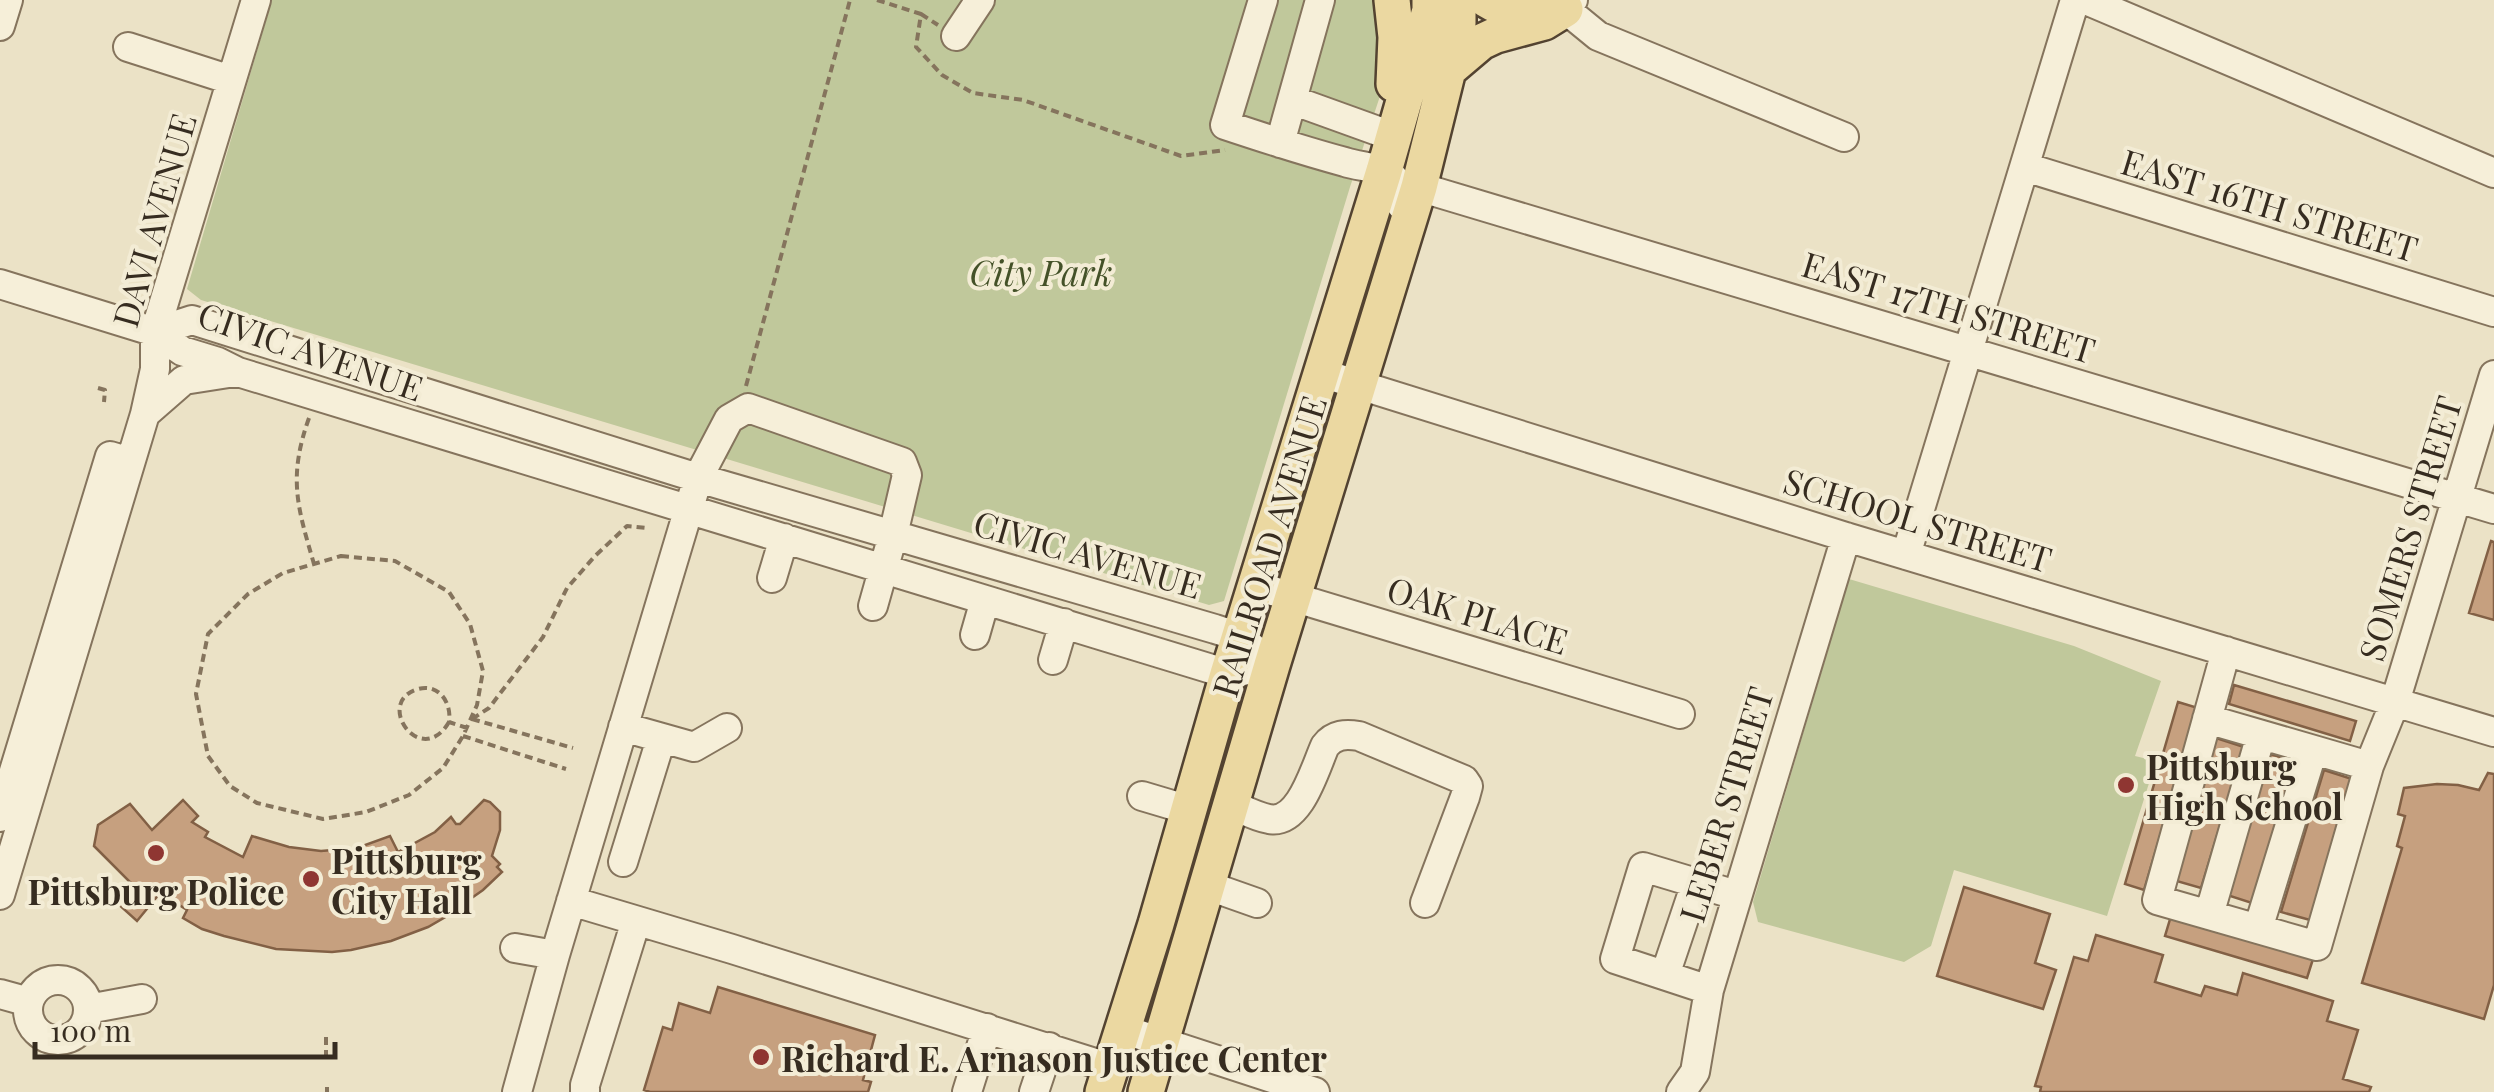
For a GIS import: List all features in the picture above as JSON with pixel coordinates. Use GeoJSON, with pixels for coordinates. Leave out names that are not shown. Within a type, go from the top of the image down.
{"type":"FeatureCollection","features":[{"type":"Feature","properties":{"kind":"main road"},"geometry":{"type":"LineString","coordinates":[[1386,155],[1394,91],[1396,37],[1392,0]]}},
{"type":"Feature","properties":{"kind":"main road","name":"RAILROAD AVENUE"},"geometry":{"type":"LineString","coordinates":[[1107,1080],[1430,0]]}},
{"type":"Feature","properties":{"kind":"main road","name":"RAILROAD AVENUE"},"geometry":{"type":"LineString","coordinates":[[1146,1092],[1414,200],[1448,70],[1458,23],[1458,0]]}},
{"type":"Feature","properties":{"kind":"main road"},"geometry":{"type":"LineString","coordinates":[[1486,0],[1520,13],[1569,5]]}},
{"type":"Feature","properties":{"kind":"main road"},"geometry":{"type":"LineString","coordinates":[[1448,70],[1481,42],[1544,22],[1569,5]]}},
{"type":"Feature","properties":{"kind":"street"},"geometry":{"type":"LineString","coordinates":[[0,26],[8,0]]}},
{"type":"Feature","properties":{"kind":"street","name":"DAVI AVENUE"},"geometry":{"type":"LineString","coordinates":[[0,817],[130,462],[154,370],[155,332],[256,0]]}},
{"type":"Feature","properties":{"kind":"street"},"geometry":{"type":"LineString","coordinates":[[956,36],[980,0]]}},
{"type":"Feature","properties":{"kind":"street"},"geometry":{"type":"LineString","coordinates":[[1263,0],[1224,125],[1280,143],[1386,155]]}},
{"type":"Feature","properties":{"kind":"street"},"geometry":{"type":"LineString","coordinates":[[1280,143],[1320,0]]}},
{"type":"Feature","properties":{"kind":"street"},"geometry":{"type":"LineString","coordinates":[[1906,555],[2075,0]]}},
{"type":"Feature","properties":{"kind":"street"},"geometry":{"type":"LineString","coordinates":[[2086,0],[2494,173]]}},
{"type":"Feature","properties":{"kind":"street"},"geometry":{"type":"LineString","coordinates":[[1569,5],[1598,36],[1844,137]]}},
{"type":"Feature","properties":{"kind":"street"},"geometry":{"type":"LineString","coordinates":[[128,47],[232,80]]}},
{"type":"Feature","properties":{"kind":"street"},"geometry":{"type":"LineString","coordinates":[[1292,100],[1386,155],[1398,184],[1398,202],[1414,200]]}},
{"type":"Feature","properties":{"kind":"street","name":"EAST 16TH STREET"},"geometry":{"type":"LineString","coordinates":[[2025,167],[2494,312]]}},
{"type":"Feature","properties":{"kind":"street","name":"EAST 17TH STREET"},"geometry":{"type":"LineString","coordinates":[[1414,200],[1970,351],[2494,510]]}},
{"type":"Feature","properties":{"kind":"street"},"geometry":{"type":"LineString","coordinates":[[0,284],[155,332]]}},
{"type":"Feature","properties":{"kind":"street","name":"CIVIC AVENUE"},"geometry":{"type":"LineString","coordinates":[[155,332],[192,320],[698,478],[1240,637],[1272,665]]}},
{"type":"Feature","properties":{"kind":"street","name":"CIVIC AVENUE"},"geometry":{"type":"LineString","coordinates":[[155,332],[182,350],[238,372],[1228,674],[1272,665]]}},
{"type":"Feature","properties":{"kind":"street"},"geometry":{"type":"LineString","coordinates":[[145,414],[184,380],[238,372]]}},
{"type":"Feature","properties":{"kind":"street","name":"SCHOOL STREET"},"geometry":{"type":"LineString","coordinates":[[1320,374],[2494,732]]}},
{"type":"Feature","properties":{"kind":"street","name":"SOMERS STREET"},"geometry":{"type":"LineString","coordinates":[[2258,929],[2316,946],[2368,766],[2395,702],[2494,375]]}},
{"type":"Feature","properties":{"kind":"street"},"geometry":{"type":"LineString","coordinates":[[517,1092],[698,478],[729,419],[748,408],[902,462],[907,475],[873,606]]}},
{"type":"Feature","properties":{"kind":"street","name":"LEBER STREET"},"geometry":{"type":"LineString","coordinates":[[1681,1092],[1695,1072],[1709,990],[1846,537]]}},
{"type":"Feature","properties":{"kind":"street"},"geometry":{"type":"LineString","coordinates":[[772,578],[784,538]]}},
{"type":"Feature","properties":{"kind":"street","name":"OAK PLACE"},"geometry":{"type":"LineString","coordinates":[[1256,586],[1680,714]]}},
{"type":"Feature","properties":{"kind":"street"},"geometry":{"type":"LineString","coordinates":[[975,635],[985,600]]}},
{"type":"Feature","properties":{"kind":"street"},"geometry":{"type":"LineString","coordinates":[[1053,660],[1064,623]]}},
{"type":"Feature","properties":{"kind":"street"},"geometry":{"type":"LineString","coordinates":[[2226,651],[2156,900],[2258,929],[2313,750]]}},
{"type":"Feature","properties":{"kind":"street","name":"DAVI AVENUE"},"geometry":{"type":"LineString","coordinates":[[0,895],[5,862],[58,666]]}},
{"type":"Feature","properties":{"kind":"street"},"geometry":{"type":"LineString","coordinates":[[2208,719],[2368,766]]}},
{"type":"Feature","properties":{"kind":"street"},"geometry":{"type":"LineString","coordinates":[[623,727],[694,746],[727,728]]}},
{"type":"Feature","properties":{"kind":"street"},"geometry":{"type":"LineString","coordinates":[[1230,804],[1270,820],[1292,812],[1329,740],[1345,734],[1359,736],[1464,780],[1468,786],[1466,797],[1425,904]]}},
{"type":"Feature","properties":{"kind":"street"},"geometry":{"type":"LineString","coordinates":[[2209,915],[2262,735]]}},
{"type":"Feature","properties":{"kind":"street"},"geometry":{"type":"LineString","coordinates":[[624,862],[661,739]]}},
{"type":"Feature","properties":{"kind":"street"},"geometry":{"type":"LineString","coordinates":[[1142,796],[1189,810]]}},
{"type":"Feature","properties":{"kind":"street"},"geometry":{"type":"LineString","coordinates":[[1709,990],[1615,959],[1643,867],[1736,896]]}},
{"type":"Feature","properties":{"kind":"street"},"geometry":{"type":"LineString","coordinates":[[1665,976],[1696,883]]}},
{"type":"Feature","properties":{"kind":"street"},"geometry":{"type":"LineString","coordinates":[[1206,884],[1256,904]]}},
{"type":"Feature","properties":{"kind":"street"},"geometry":{"type":"LineString","coordinates":[[571,902],[1049,1047],[1107,1080]]}},
{"type":"Feature","properties":{"kind":"street"},"geometry":{"type":"LineString","coordinates":[[585,1092],[636,921]]}},
{"type":"Feature","properties":{"kind":"street"},"geometry":{"type":"LineString","coordinates":[[515,948],[555,956]]}},
{"type":"Feature","properties":{"kind":"street"},"geometry":{"type":"LineString","coordinates":[[60,980],[79,989],[88,1008],[78,1032],[55,1040],[36,1030],[29,1017],[29,1002],[41,985],[60,980]]}},
{"type":"Feature","properties":{"kind":"street"},"geometry":{"type":"LineString","coordinates":[[0,994],[29,1002]]}},
{"type":"Feature","properties":{"kind":"street"},"geometry":{"type":"LineString","coordinates":[[88,1008],[142,998]]}},
{"type":"Feature","properties":{"kind":"street"},"geometry":{"type":"LineString","coordinates":[[967,1092],[987,1028]]}},
{"type":"Feature","properties":{"kind":"street"},"geometry":{"type":"LineString","coordinates":[[1124,1030],[1315,1092]]}},
{"type":"Feature","properties":{"kind":"street"},"geometry":{"type":"LineString","coordinates":[[1034,1092],[1049,1047]]}},
{"type":"Feature","properties":{"kind":"path"},"geometry":{"type":"LineString","coordinates":[[739,413],[850,0]]}},
{"type":"Feature","properties":{"kind":"path"},"geometry":{"type":"LineString","coordinates":[[877,0],[921,14],[916,47],[942,74],[973,93],[1023,100],[1181,156],[1280,143]]}},
{"type":"Feature","properties":{"kind":"path"},"geometry":{"type":"LineString","coordinates":[[98,388],[106,390],[104,402]]}},
{"type":"Feature","properties":{"kind":"path"},"geometry":{"type":"LineString","coordinates":[[314,564],[297,508],[296,486],[301,440],[316,396]]}},
{"type":"Feature","properties":{"kind":"path"},"geometry":{"type":"LineString","coordinates":[[472,719],[488,708],[544,637],[567,588],[595,556],[627,526],[647,528]]}},
{"type":"Feature","properties":{"kind":"path"},"geometry":{"type":"LineString","coordinates":[[341,556],[395,561],[450,592],[470,624],[483,671],[472,719],[443,768],[408,795],[366,812],[323,818],[257,803],[230,786],[208,756],[196,694],[208,634],[248,594],[284,573],[314,564],[341,556]]}},
{"type":"Feature","properties":{"kind":"path"},"geometry":{"type":"LineString","coordinates":[[414,690],[439,692],[449,706],[449,722],[431,738],[414,736],[402,726],[402,702],[414,690]]}},
{"type":"Feature","properties":{"kind":"path"},"geometry":{"type":"LineString","coordinates":[[472,719],[572,748]]}},
{"type":"Feature","properties":{"kind":"path"},"geometry":{"type":"LineString","coordinates":[[449,722],[467,728]]}},
{"type":"Feature","properties":{"kind":"path"},"geometry":{"type":"LineString","coordinates":[[463,736],[566,769]]}},
{"type":"Feature","properties":{"kind":"path"},"geometry":{"type":"LineString","coordinates":[[326,1037],[326,1057]]}},
{"type":"Feature","properties":{"kind":"green space","name":"City Park"},"geometry":{"type":"Polygon","coordinates":[[[272,0],[1379,0],[1382,90],[1224,601],[1209,605],[201,300],[187,289],[272,0]]]}},
{"type":"Feature","properties":{"kind":"green space"},"geometry":{"type":"Polygon","coordinates":[[[1849,579],[2074,646],[2161,681],[2135,756],[2156,761],[2107,916],[1954,870],[1931,946],[1904,962],[1758,922],[1753,902],[1849,579]]]}},
{"type":"Feature","properties":{"kind":"building"},"geometry":{"type":"Polygon","coordinates":[[[2491,541],[2494,542],[2494,620],[2469,613],[2491,541]]]}},
{"type":"Feature","properties":{"kind":"building"},"geometry":{"type":"Polygon","coordinates":[[[2234,685],[2356,721],[2350,741],[2229,704],[2234,685]]]}},
{"type":"Feature","properties":{"kind":"building"},"geometry":{"type":"Polygon","coordinates":[[[2178,702],[2198,708],[2144,890],[2125,884],[2178,702]]]}},
{"type":"Feature","properties":{"kind":"building"},"geometry":{"type":"Polygon","coordinates":[[[2216,738],[2244,747],[2201,888],[2173,880],[2216,738]]]}},
{"type":"Feature","properties":{"kind":"building"},"geometry":{"type":"Polygon","coordinates":[[[2270,754],[2298,762],[2255,904],[2227,895],[2270,754]]]}},
{"type":"Feature","properties":{"kind":"building"},"geometry":{"type":"Polygon","coordinates":[[[2324,770],[2352,779],[2310,920],[2281,912],[2324,770]]]}},
{"type":"Feature","properties":{"kind":"building"},"geometry":{"type":"Polygon","coordinates":[[[2488,773],[2494,774],[2494,985],[2484,1019],[2362,983],[2402,848],[2397,846],[2405,816],[2398,814],[2404,788],[2437,784],[2479,790],[2488,773]]]}},
{"type":"Feature","properties":{"kind":"building","name":"Pittsburg City Hall"},"geometry":{"type":"Polygon","coordinates":[[[183,800],[198,816],[192,822],[208,832],[205,837],[243,857],[252,836],[321,851],[357,848],[390,836],[398,852],[435,832],[451,817],[460,824],[484,800],[500,812],[500,830],[492,856],[502,872],[456,909],[452,902],[442,908],[447,916],[428,927],[351,950],[276,949],[224,936],[183,918],[187,910],[160,893],[137,921],[117,903],[133,885],[94,846],[98,825],[130,804],[152,830],[183,800]]]}},
{"type":"Feature","properties":{"kind":"building"},"geometry":{"type":"Polygon","coordinates":[[[1964,887],[2050,914],[2035,963],[2056,970],[2043,1009],[1937,976],[1964,887]]]}},
{"type":"Feature","properties":{"kind":"building"},"geometry":{"type":"Polygon","coordinates":[[[2171,916],[2313,959],[2307,978],[2165,936],[2171,916]]]}},
{"type":"Feature","properties":{"kind":"building"},"geometry":{"type":"Polygon","coordinates":[[[2096,935],[2163,955],[2155,982],[2201,996],[2205,986],[2237,995],[2243,973],[2333,1001],[2327,1021],[2358,1030],[2343,1079],[2371,1087],[2369,1092],[2040,1092],[2041,1087],[2035,1086],[2074,957],[2088,961],[2096,935]]]}},
{"type":"Feature","properties":{"kind":"building","name":"Richard E. Arnason Justice Center"},"geometry":{"type":"Polygon","coordinates":[[[718,987],[875,1035],[863,1080],[871,1082],[868,1092],[644,1090],[663,1027],[672,1030],[679,1003],[710,1013],[718,987]]]}},
{"type":"Feature","properties":{"kind":"place","name":"Pittsburg High School"},"geometry":{"type":"Point","coordinates":[2126,785]}},
{"type":"Feature","properties":{"kind":"place","name":"Pittsburg Police"},"geometry":{"type":"Point","coordinates":[156,853]}},
{"type":"Feature","properties":{"kind":"place","name":"Pittsburg City Hall"},"geometry":{"type":"Point","coordinates":[311,879]}},
{"type":"Feature","properties":{"kind":"place","name":"Richard E. Arnason Justice Center"},"geometry":{"type":"Point","coordinates":[761,1057]}}]}
